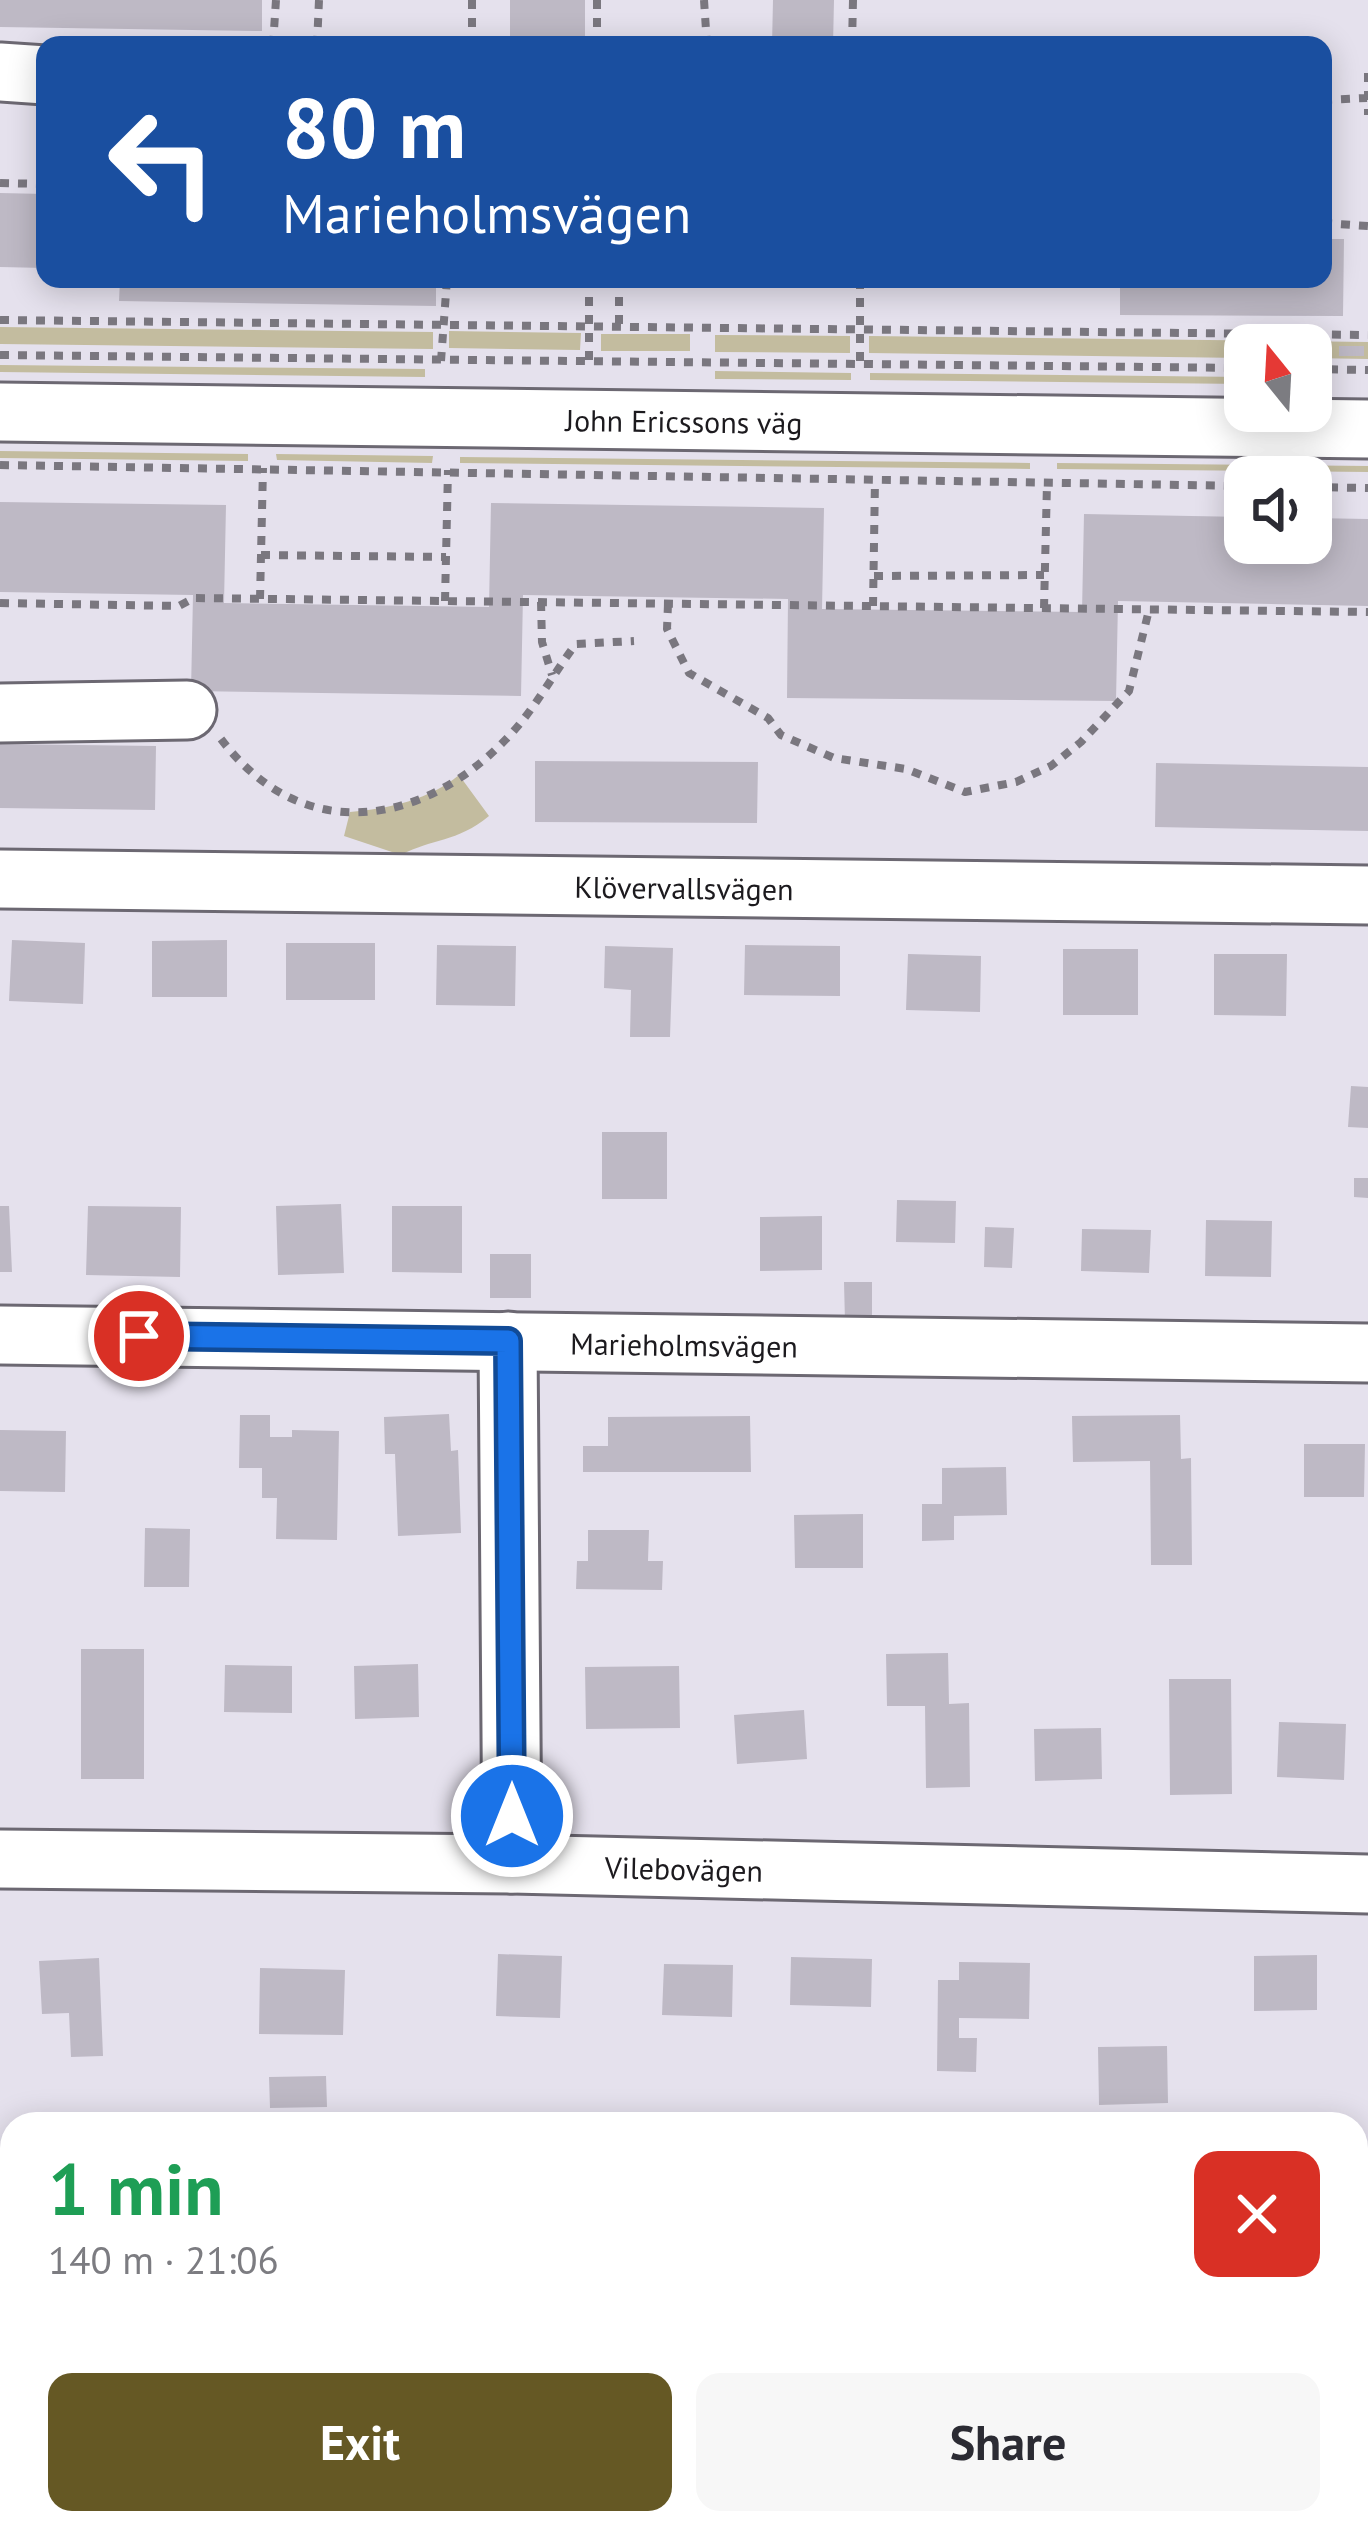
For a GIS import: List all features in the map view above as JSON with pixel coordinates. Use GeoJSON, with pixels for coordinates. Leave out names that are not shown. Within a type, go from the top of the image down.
{"type":"FeatureCollection","features":[{"type":"Feature","properties":{"kind":"street"},"geometry":{"type":"LineString","coordinates":[[0,72],[36,74]]}},
{"type":"Feature","properties":{"kind":"street","name":"John Ericssons väg"},"geometry":{"type":"LineString","coordinates":[[0,412],[1368,429]]}},
{"type":"Feature","properties":{"kind":"street"},"geometry":{"type":"LineString","coordinates":[[0,713],[199,716]]}},
{"type":"Feature","properties":{"kind":"street","name":"Klövervallsvägen"},"geometry":{"type":"LineString","coordinates":[[0,879],[1368,895]]}},
{"type":"Feature","properties":{"kind":"street","name":"Marieholmsvägen"},"geometry":{"type":"LineString","coordinates":[[0,1335],[1368,1352]]}},
{"type":"Feature","properties":{"kind":"street"},"geometry":{"type":"LineString","coordinates":[[508,1341],[512,1864]]}},
{"type":"Feature","properties":{"kind":"street","name":"Vilebovägen"},"geometry":{"type":"LineString","coordinates":[[0,1858],[512,1864],[1368,1884]]}},
{"type":"Feature","properties":{"kind":"path"},"geometry":{"type":"LineString","coordinates":[[274,36],[276,0]]}},
{"type":"Feature","properties":{"kind":"path"},"geometry":{"type":"LineString","coordinates":[[317,36],[319,0]]}},
{"type":"Feature","properties":{"kind":"path"},"geometry":{"type":"LineString","coordinates":[[472,0],[472,36]]}},
{"type":"Feature","properties":{"kind":"path"},"geometry":{"type":"LineString","coordinates":[[596,0],[597,36]]}},
{"type":"Feature","properties":{"kind":"path"},"geometry":{"type":"LineString","coordinates":[[704,0],[706,36]]}},
{"type":"Feature","properties":{"kind":"path"},"geometry":{"type":"LineString","coordinates":[[852,36],[854,0]]}},
{"type":"Feature","properties":{"kind":"path"},"geometry":{"type":"LineString","coordinates":[[1368,73],[1368,115]]}},
{"type":"Feature","properties":{"kind":"path"},"geometry":{"type":"LineString","coordinates":[[1332,100],[1366,98]]}},
{"type":"Feature","properties":{"kind":"path"},"geometry":{"type":"LineString","coordinates":[[0,183],[36,184]]}},
{"type":"Feature","properties":{"kind":"path"},"geometry":{"type":"LineString","coordinates":[[1332,224],[1368,226]]}},
{"type":"Feature","properties":{"kind":"path"},"geometry":{"type":"LineString","coordinates":[[441,359],[446,288]]}},
{"type":"Feature","properties":{"kind":"path"},"geometry":{"type":"LineString","coordinates":[[589,362],[590,288]]}},
{"type":"Feature","properties":{"kind":"path"},"geometry":{"type":"LineString","coordinates":[[619,288],[620,327]]}},
{"type":"Feature","properties":{"kind":"path"},"geometry":{"type":"LineString","coordinates":[[860,288],[860,363]]}},
{"type":"Feature","properties":{"kind":"path"},"geometry":{"type":"LineString","coordinates":[[0,320],[1368,335]]}},
{"type":"Feature","properties":{"kind":"path"},"geometry":{"type":"LineString","coordinates":[[0,355],[1224,368]]}},
{"type":"Feature","properties":{"kind":"path"},"geometry":{"type":"LineString","coordinates":[[1332,369],[1368,370]]}},
{"type":"Feature","properties":{"kind":"path"},"geometry":{"type":"LineString","coordinates":[[0,465],[1224,486]]}},
{"type":"Feature","properties":{"kind":"path"},"geometry":{"type":"LineString","coordinates":[[260,599],[263,470]]}},
{"type":"Feature","properties":{"kind":"path"},"geometry":{"type":"LineString","coordinates":[[445,601],[448,473]]}},
{"type":"Feature","properties":{"kind":"path"},"geometry":{"type":"LineString","coordinates":[[873,606],[875,480]]}},
{"type":"Feature","properties":{"kind":"path"},"geometry":{"type":"LineString","coordinates":[[1044,608],[1047,483]]}},
{"type":"Feature","properties":{"kind":"path"},"geometry":{"type":"LineString","coordinates":[[1332,488],[1368,488]]}},
{"type":"Feature","properties":{"kind":"path"},"geometry":{"type":"LineString","coordinates":[[261,555],[446,557]]}},
{"type":"Feature","properties":{"kind":"path"},"geometry":{"type":"LineString","coordinates":[[874,576],[1044,575]]}},
{"type":"Feature","properties":{"kind":"path"},"geometry":{"type":"LineString","coordinates":[[0,603],[178,606],[194,598],[1368,612]]}},
{"type":"Feature","properties":{"kind":"path"},"geometry":{"type":"LineString","coordinates":[[542,602],[542,642],[552,675]]}},
{"type":"Feature","properties":{"kind":"path"},"geometry":{"type":"LineString","coordinates":[[668,604],[667,629],[689,673],[768,718],[781,735],[834,758],[906,769],[965,791],[1016,782],[1051,766],[1081,742],[1129,691],[1149,610]]}},
{"type":"Feature","properties":{"kind":"path"},"geometry":{"type":"LineString","coordinates":[[199,716],[265,786],[356,817],[428,800],[466,774],[519,725],[576,644],[634,641]]}},
{"type":"Feature","properties":{"kind":"shaded area"},"geometry":{"type":"Polygon","coordinates":[[[0,327],[433,332],[433,349],[0,344],[0,327]]]}},
{"type":"Feature","properties":{"kind":"shaded area"},"geometry":{"type":"Polygon","coordinates":[[[449,331],[581,333],[580,350],[449,348],[449,331]]]}},
{"type":"Feature","properties":{"kind":"shaded area"},"geometry":{"type":"Polygon","coordinates":[[[601,334],[690,334],[690,351],[601,351],[601,334]]]}},
{"type":"Feature","properties":{"kind":"shaded area"},"geometry":{"type":"Polygon","coordinates":[[[715,335],[850,336],[850,353],[715,352],[715,335]]]}},
{"type":"Feature","properties":{"kind":"shaded area"},"geometry":{"type":"Polygon","coordinates":[[[869,336],[1224,340],[1224,358],[869,353],[869,336]]]}},
{"type":"Feature","properties":{"kind":"shaded area"},"geometry":{"type":"Polygon","coordinates":[[[1332,342],[1368,342],[1368,359],[1332,358],[1332,342]]]}},
{"type":"Feature","properties":{"kind":"shaded area"},"geometry":{"type":"Polygon","coordinates":[[[0,365],[425,369],[425,377],[0,372],[0,365]]]}},
{"type":"Feature","properties":{"kind":"shaded area"},"geometry":{"type":"Polygon","coordinates":[[[715,371],[851,373],[851,380],[715,379],[715,371]]]}},
{"type":"Feature","properties":{"kind":"shaded area"},"geometry":{"type":"Polygon","coordinates":[[[870,373],[1224,377],[1224,384],[870,380],[870,373]]]}},
{"type":"Feature","properties":{"kind":"shaded area"},"geometry":{"type":"Polygon","coordinates":[[[0,451],[248,454],[248,461],[0,458],[0,451]]]}},
{"type":"Feature","properties":{"kind":"shaded area"},"geometry":{"type":"Polygon","coordinates":[[[276,454],[433,456],[432,463],[277,460],[276,454]]]}},
{"type":"Feature","properties":{"kind":"shaded area"},"geometry":{"type":"Polygon","coordinates":[[[460,457],[1030,463],[1030,469],[460,463],[460,457]]]}},
{"type":"Feature","properties":{"kind":"shaded area"},"geometry":{"type":"Polygon","coordinates":[[[1057,463],[1224,465],[1224,471],[1057,469],[1057,463]]]}},
{"type":"Feature","properties":{"kind":"shaded area"},"geometry":{"type":"Polygon","coordinates":[[[1332,466],[1368,466],[1368,472],[1332,472],[1332,466]]]}},
{"type":"Feature","properties":{"kind":"shaded area"},"geometry":{"type":"Polygon","coordinates":[[[459,775],[489,816],[466,831],[401,855],[344,836],[350,812],[408,801],[459,775]]]}},
{"type":"Feature","properties":{"kind":"building"},"geometry":{"type":"Polygon","coordinates":[[[0,0],[262,0],[262,31],[0,27],[0,0]]]}},
{"type":"Feature","properties":{"kind":"building"},"geometry":{"type":"Polygon","coordinates":[[[510,0],[585,0],[585,36],[510,36],[510,0]]]}},
{"type":"Feature","properties":{"kind":"building"},"geometry":{"type":"Polygon","coordinates":[[[773,0],[834,0],[833,36],[772,36],[773,0]]]}},
{"type":"Feature","properties":{"kind":"building"},"geometry":{"type":"Polygon","coordinates":[[[0,193],[36,194],[36,268],[0,267],[0,193]]]}},
{"type":"Feature","properties":{"kind":"building"},"geometry":{"type":"Polygon","coordinates":[[[1332,239],[1344,239],[1343,316],[1120,315],[1120,288],[1332,288],[1332,239]]]}},
{"type":"Feature","properties":{"kind":"building"},"geometry":{"type":"Polygon","coordinates":[[[120,288],[436,288],[436,306],[119,301],[120,288]]]}},
{"type":"Feature","properties":{"kind":"building"},"geometry":{"type":"Polygon","coordinates":[[[1339,346],[1364,346],[1364,356],[1339,356],[1339,346]]]}},
{"type":"Feature","properties":{"kind":"building"},"geometry":{"type":"Polygon","coordinates":[[[0,502],[226,505],[224,603],[489,607],[491,503],[824,508],[822,609],[1082,612],[1084,514],[1224,517],[1224,564],[1332,564],[1332,518],[1368,519],[1368,606],[1118,601],[1116,701],[787,698],[788,599],[523,595],[521,696],[191,691],[193,595],[0,592],[0,502]]]}},
{"type":"Feature","properties":{"kind":"building"},"geometry":{"type":"Polygon","coordinates":[[[0,744],[156,746],[155,810],[0,808],[0,744]]]}},
{"type":"Feature","properties":{"kind":"building"},"geometry":{"type":"Polygon","coordinates":[[[535,761],[758,762],[757,823],[535,822],[535,761]]]}},
{"type":"Feature","properties":{"kind":"building"},"geometry":{"type":"Polygon","coordinates":[[[1156,763],[1368,767],[1368,831],[1155,827],[1156,763]]]}},
{"type":"Feature","properties":{"kind":"building"},"geometry":{"type":"Polygon","coordinates":[[[12,940],[85,943],[83,1004],[9,1001],[12,940]]]}},
{"type":"Feature","properties":{"kind":"building"},"geometry":{"type":"Polygon","coordinates":[[[227,940],[227,997],[152,997],[152,941],[227,940]]]}},
{"type":"Feature","properties":{"kind":"building"},"geometry":{"type":"Polygon","coordinates":[[[286,943],[375,943],[375,1000],[286,1000],[286,943]]]}},
{"type":"Feature","properties":{"kind":"building"},"geometry":{"type":"Polygon","coordinates":[[[437,945],[516,946],[515,1006],[436,1005],[437,945]]]}},
{"type":"Feature","properties":{"kind":"building"},"geometry":{"type":"Polygon","coordinates":[[[745,945],[840,946],[840,996],[744,995],[745,945]]]}},
{"type":"Feature","properties":{"kind":"building"},"geometry":{"type":"Polygon","coordinates":[[[605,946],[673,948],[670,1037],[630,1037],[631,990],[604,988],[605,946]]]}},
{"type":"Feature","properties":{"kind":"building"},"geometry":{"type":"Polygon","coordinates":[[[1063,949],[1138,949],[1138,1015],[1063,1015],[1063,949]]]}},
{"type":"Feature","properties":{"kind":"building"},"geometry":{"type":"Polygon","coordinates":[[[908,954],[981,956],[980,1012],[906,1010],[908,954]]]}},
{"type":"Feature","properties":{"kind":"building"},"geometry":{"type":"Polygon","coordinates":[[[1214,954],[1287,954],[1286,1016],[1214,1015],[1214,954]]]}},
{"type":"Feature","properties":{"kind":"building"},"geometry":{"type":"Polygon","coordinates":[[[1351,1086],[1368,1087],[1368,1128],[1348,1127],[1351,1086]]]}},
{"type":"Feature","properties":{"kind":"building"},"geometry":{"type":"Polygon","coordinates":[[[602,1132],[667,1132],[667,1199],[602,1199],[602,1132]]]}},
{"type":"Feature","properties":{"kind":"building"},"geometry":{"type":"Polygon","coordinates":[[[1354,1178],[1368,1178],[1368,1198],[1354,1197],[1354,1178]]]}},
{"type":"Feature","properties":{"kind":"building"},"geometry":{"type":"Polygon","coordinates":[[[897,1200],[956,1201],[955,1243],[896,1242],[897,1200]]]}},
{"type":"Feature","properties":{"kind":"building"},"geometry":{"type":"Polygon","coordinates":[[[341,1204],[344,1273],[278,1275],[276,1206],[341,1204]]]}},
{"type":"Feature","properties":{"kind":"building"},"geometry":{"type":"Polygon","coordinates":[[[0,1206],[9,1206],[12,1272],[0,1272],[0,1206]]]}},
{"type":"Feature","properties":{"kind":"building"},"geometry":{"type":"Polygon","coordinates":[[[88,1206],[181,1207],[180,1277],[86,1275],[88,1206]]]}},
{"type":"Feature","properties":{"kind":"building"},"geometry":{"type":"Polygon","coordinates":[[[392,1206],[462,1206],[462,1273],[392,1272],[392,1206]]]}},
{"type":"Feature","properties":{"kind":"building"},"geometry":{"type":"Polygon","coordinates":[[[822,1216],[822,1270],[760,1271],[760,1217],[822,1216]]]}},
{"type":"Feature","properties":{"kind":"building"},"geometry":{"type":"Polygon","coordinates":[[[1206,1220],[1272,1221],[1271,1277],[1205,1276],[1206,1220]]]}},
{"type":"Feature","properties":{"kind":"building"},"geometry":{"type":"Polygon","coordinates":[[[985,1227],[1014,1228],[1012,1268],[984,1267],[985,1227]]]}},
{"type":"Feature","properties":{"kind":"building"},"geometry":{"type":"Polygon","coordinates":[[[1082,1229],[1151,1230],[1149,1273],[1081,1271],[1082,1229]]]}},
{"type":"Feature","properties":{"kind":"building"},"geometry":{"type":"Polygon","coordinates":[[[490,1254],[531,1254],[531,1298],[490,1298],[490,1254]]]}},
{"type":"Feature","properties":{"kind":"building"},"geometry":{"type":"Polygon","coordinates":[[[844,1282],[872,1282],[872,1322],[845,1322],[844,1282]]]}},
{"type":"Feature","properties":{"kind":"building"},"geometry":{"type":"Polygon","coordinates":[[[449,1414],[451,1451],[458,1450],[461,1533],[398,1536],[395,1454],[385,1454],[384,1417],[449,1414]]]}},
{"type":"Feature","properties":{"kind":"building"},"geometry":{"type":"Polygon","coordinates":[[[240,1415],[270,1415],[270,1437],[292,1437],[292,1430],[339,1431],[337,1540],[276,1539],[277,1498],[262,1498],[262,1468],[239,1468],[240,1415]]]}},
{"type":"Feature","properties":{"kind":"building"},"geometry":{"type":"Polygon","coordinates":[[[1180,1415],[1181,1459],[1191,1458],[1192,1565],[1151,1565],[1150,1461],[1073,1462],[1072,1416],[1180,1415]]]}},
{"type":"Feature","properties":{"kind":"building"},"geometry":{"type":"Polygon","coordinates":[[[750,1416],[751,1472],[583,1472],[583,1446],[608,1446],[608,1417],[750,1416]]]}},
{"type":"Feature","properties":{"kind":"building"},"geometry":{"type":"Polygon","coordinates":[[[0,1430],[66,1431],[65,1492],[0,1491],[0,1430]]]}},
{"type":"Feature","properties":{"kind":"building"},"geometry":{"type":"Polygon","coordinates":[[[1304,1444],[1365,1444],[1364,1497],[1304,1497],[1304,1444]]]}},
{"type":"Feature","properties":{"kind":"building"},"geometry":{"type":"Polygon","coordinates":[[[1006,1467],[1007,1515],[954,1516],[954,1540],[922,1541],[922,1504],[942,1504],[942,1468],[1006,1467]]]}},
{"type":"Feature","properties":{"kind":"building"},"geometry":{"type":"Polygon","coordinates":[[[863,1514],[863,1568],[795,1568],[794,1515],[863,1514]]]}},
{"type":"Feature","properties":{"kind":"building"},"geometry":{"type":"Polygon","coordinates":[[[145,1528],[190,1529],[189,1587],[144,1587],[145,1528]]]}},
{"type":"Feature","properties":{"kind":"building"},"geometry":{"type":"Polygon","coordinates":[[[588,1530],[649,1530],[648,1561],[663,1561],[662,1590],[576,1589],[577,1561],[588,1561],[588,1530]]]}},
{"type":"Feature","properties":{"kind":"building"},"geometry":{"type":"Polygon","coordinates":[[[81,1649],[144,1649],[144,1779],[81,1779],[81,1649]]]}},
{"type":"Feature","properties":{"kind":"building"},"geometry":{"type":"Polygon","coordinates":[[[948,1653],[949,1704],[969,1703],[970,1787],[926,1788],[925,1706],[887,1706],[886,1654],[948,1653]]]}},
{"type":"Feature","properties":{"kind":"building"},"geometry":{"type":"Polygon","coordinates":[[[418,1664],[419,1717],[355,1719],[354,1666],[418,1664]]]}},
{"type":"Feature","properties":{"kind":"building"},"geometry":{"type":"Polygon","coordinates":[[[225,1665],[292,1666],[292,1713],[224,1712],[225,1665]]]}},
{"type":"Feature","properties":{"kind":"building"},"geometry":{"type":"Polygon","coordinates":[[[679,1666],[680,1728],[586,1729],[585,1667],[679,1666]]]}},
{"type":"Feature","properties":{"kind":"building"},"geometry":{"type":"Polygon","coordinates":[[[1169,1679],[1231,1679],[1232,1794],[1170,1795],[1169,1679]]]}},
{"type":"Feature","properties":{"kind":"building"},"geometry":{"type":"Polygon","coordinates":[[[804,1710],[807,1759],[737,1764],[734,1715],[804,1710]]]}},
{"type":"Feature","properties":{"kind":"building"},"geometry":{"type":"Polygon","coordinates":[[[1279,1722],[1346,1724],[1344,1780],[1277,1777],[1279,1722]]]}},
{"type":"Feature","properties":{"kind":"building"},"geometry":{"type":"Polygon","coordinates":[[[1101,1728],[1102,1779],[1035,1781],[1034,1729],[1101,1728]]]}},
{"type":"Feature","properties":{"kind":"building"},"geometry":{"type":"Polygon","coordinates":[[[498,1954],[562,1956],[560,2018],[496,2016],[498,1954]]]}},
{"type":"Feature","properties":{"kind":"building"},"geometry":{"type":"Polygon","coordinates":[[[1317,1955],[1317,2010],[1254,2011],[1254,1956],[1317,1955]]]}},
{"type":"Feature","properties":{"kind":"building"},"geometry":{"type":"Polygon","coordinates":[[[791,1957],[872,1959],[871,2007],[790,2005],[791,1957]]]}},
{"type":"Feature","properties":{"kind":"building"},"geometry":{"type":"Polygon","coordinates":[[[99,1958],[103,2056],[71,2057],[69,2013],[42,2014],[39,1961],[99,1958]]]}},
{"type":"Feature","properties":{"kind":"building"},"geometry":{"type":"Polygon","coordinates":[[[959,1962],[1030,1963],[1029,2019],[959,2018],[959,2038],[977,2038],[976,2072],[937,2071],[938,1980],[959,1980],[959,1962]]]}},
{"type":"Feature","properties":{"kind":"building"},"geometry":{"type":"Polygon","coordinates":[[[664,1964],[733,1965],[732,2017],[662,2015],[664,1964]]]}},
{"type":"Feature","properties":{"kind":"building"},"geometry":{"type":"Polygon","coordinates":[[[260,1968],[345,1970],[343,2035],[259,2034],[260,1968]]]}},
{"type":"Feature","properties":{"kind":"building"},"geometry":{"type":"Polygon","coordinates":[[[1167,2046],[1168,2103],[1099,2105],[1098,2047],[1167,2046]]]}},
{"type":"Feature","properties":{"kind":"building"},"geometry":{"type":"Polygon","coordinates":[[[326,2076],[327,2107],[270,2108],[269,2077],[326,2076]]]}},
{"type":"Feature","properties":{"kind":"route"},"geometry":{"type":"LineString","coordinates":[[139,1336],[508,1341],[512,1816]]}}]}
